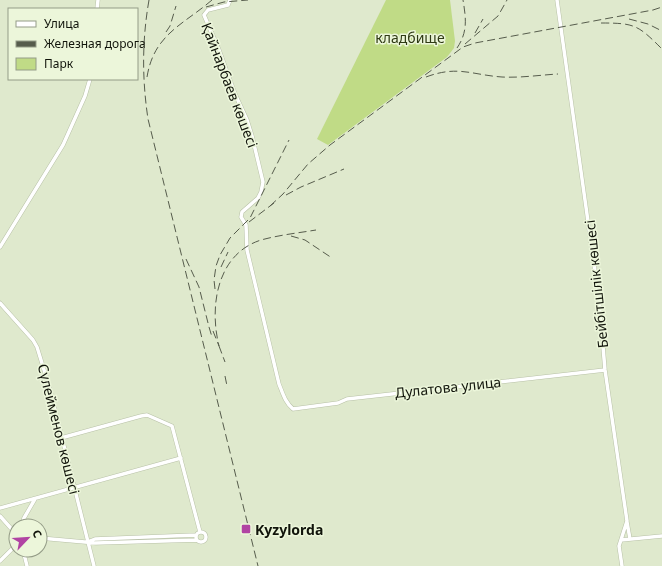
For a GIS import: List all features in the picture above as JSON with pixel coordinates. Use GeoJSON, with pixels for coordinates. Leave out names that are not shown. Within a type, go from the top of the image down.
{"type":"FeatureCollection","features":[{"type":"Feature","properties":{"kind":"street","name":"Қайнарбаев көшесі"},"geometry":{"type":"LineString","coordinates":[[230,0],[228,4],[208,10],[204,16],[220,50],[235,94],[247,120],[263,182],[258,198],[242,212],[241,217],[246,225],[247,250],[279,384],[284,400],[292,409]]}},
{"type":"Feature","properties":{"kind":"street","name":"Бейбітшілік көшесі"},"geometry":{"type":"LineString","coordinates":[[557,0],[599,300],[605,370],[627,521],[619,546],[622,566]]}},
{"type":"Feature","properties":{"kind":"street"},"geometry":{"type":"LineString","coordinates":[[0,247],[64,144],[85,96],[90,80]]}},
{"type":"Feature","properties":{"kind":"street","name":"Сүлейменов көшесі"},"geometry":{"type":"LineString","coordinates":[[0,303],[33,340],[37,347],[49,386],[61,438],[89,541],[94,566]]}},
{"type":"Feature","properties":{"kind":"street","name":"Дулатова улица"},"geometry":{"type":"LineString","coordinates":[[292,409],[338,402],[346,399],[417,390],[605,370]]}},
{"type":"Feature","properties":{"kind":"street"},"geometry":{"type":"LineString","coordinates":[[61,438],[123,420],[147,415],[172,426],[198,533],[196,540]]}},
{"type":"Feature","properties":{"kind":"street"},"geometry":{"type":"LineString","coordinates":[[0,508],[181,458]]}},
{"type":"Feature","properties":{"kind":"street"},"geometry":{"type":"LineString","coordinates":[[24,518],[35,499]]}},
{"type":"Feature","properties":{"kind":"street"},"geometry":{"type":"LineString","coordinates":[[0,516],[8,525]]}},
{"type":"Feature","properties":{"kind":"street"},"geometry":{"type":"LineString","coordinates":[[627,521],[630,539]]}},
{"type":"Feature","properties":{"kind":"street"},"geometry":{"type":"LineString","coordinates":[[48,538],[89,541],[96,543],[156,539],[198,533],[205,534],[206,539],[201,542],[196,540],[156,539]]}},
{"type":"Feature","properties":{"kind":"street"},"geometry":{"type":"LineString","coordinates":[[621,540],[662,536]]}},
{"type":"Feature","properties":{"kind":"street"},"geometry":{"type":"LineString","coordinates":[[0,560],[8,552]]}},
{"type":"Feature","properties":{"kind":"green space","name":"кладбище"},"geometry":{"type":"Polygon","coordinates":[[[386,0],[450,0],[455,41],[454,48],[447,57],[328,145],[317,139],[386,0]]]}},
{"type":"Feature","properties":{"kind":"railway"},"geometry":{"type":"LineString","coordinates":[[149,0],[144,45],[145,89],[148,119],[258,566]]}},
{"type":"Feature","properties":{"kind":"railway"},"geometry":{"type":"LineString","coordinates":[[147,77],[156,50],[163,40],[212,0]]}},
{"type":"Feature","properties":{"kind":"railway"},"geometry":{"type":"LineString","coordinates":[[206,7],[224,2],[248,0]]}},
{"type":"Feature","properties":{"kind":"railway"},"geometry":{"type":"LineString","coordinates":[[457,48],[465,31],[463,0]]}},
{"type":"Feature","properties":{"kind":"railway"},"geometry":{"type":"LineString","coordinates":[[465,44],[498,16],[507,0]]}},
{"type":"Feature","properties":{"kind":"railway"},"geometry":{"type":"LineString","coordinates":[[166,32],[170,26],[176,6]]}},
{"type":"Feature","properties":{"kind":"railway"},"geometry":{"type":"LineString","coordinates":[[270,206],[283,194],[308,164],[330,145],[463,47],[475,43],[653,10],[662,7]]}},
{"type":"Feature","properties":{"kind":"railway"},"geometry":{"type":"LineString","coordinates":[[475,33],[483,19]]}},
{"type":"Feature","properties":{"kind":"railway"},"geometry":{"type":"LineString","coordinates":[[629,19],[648,24],[662,31]]}},
{"type":"Feature","properties":{"kind":"railway"},"geometry":{"type":"LineString","coordinates":[[601,23],[622,24],[635,27],[641,30],[662,49]]}},
{"type":"Feature","properties":{"kind":"railway"},"geometry":{"type":"LineString","coordinates":[[426,77],[437,73],[456,71],[502,77],[558,74]]}},
{"type":"Feature","properties":{"kind":"railway"},"geometry":{"type":"LineString","coordinates":[[215,289],[214,280],[216,266],[220,255],[230,238],[250,218],[289,140]]}},
{"type":"Feature","properties":{"kind":"railway"},"geometry":{"type":"LineString","coordinates":[[286,195],[344,169]]}},
{"type":"Feature","properties":{"kind":"railway"},"geometry":{"type":"LineString","coordinates":[[249,222],[274,203]]}},
{"type":"Feature","properties":{"kind":"railway"},"geometry":{"type":"LineString","coordinates":[[213,331],[219,346],[216,331],[216,299],[220,283],[226,269],[234,257],[246,247],[261,240],[316,230]]}},
{"type":"Feature","properties":{"kind":"railway"},"geometry":{"type":"LineString","coordinates":[[291,236],[305,240],[332,258]]}},
{"type":"Feature","properties":{"kind":"railway"},"geometry":{"type":"LineString","coordinates":[[221,267],[228,252]]}},
{"type":"Feature","properties":{"kind":"railway"},"geometry":{"type":"LineString","coordinates":[[186,259],[199,287],[212,337]]}},
{"type":"Feature","properties":{"kind":"railway"},"geometry":{"type":"LineString","coordinates":[[219,346],[225,362]]}},
{"type":"Feature","properties":{"kind":"railway"},"geometry":{"type":"LineString","coordinates":[[225,376],[227,386]]}},
{"type":"Feature","properties":{"kind":"place","name":"Kyzylorda"},"geometry":{"type":"Point","coordinates":[246,529]}}]}
